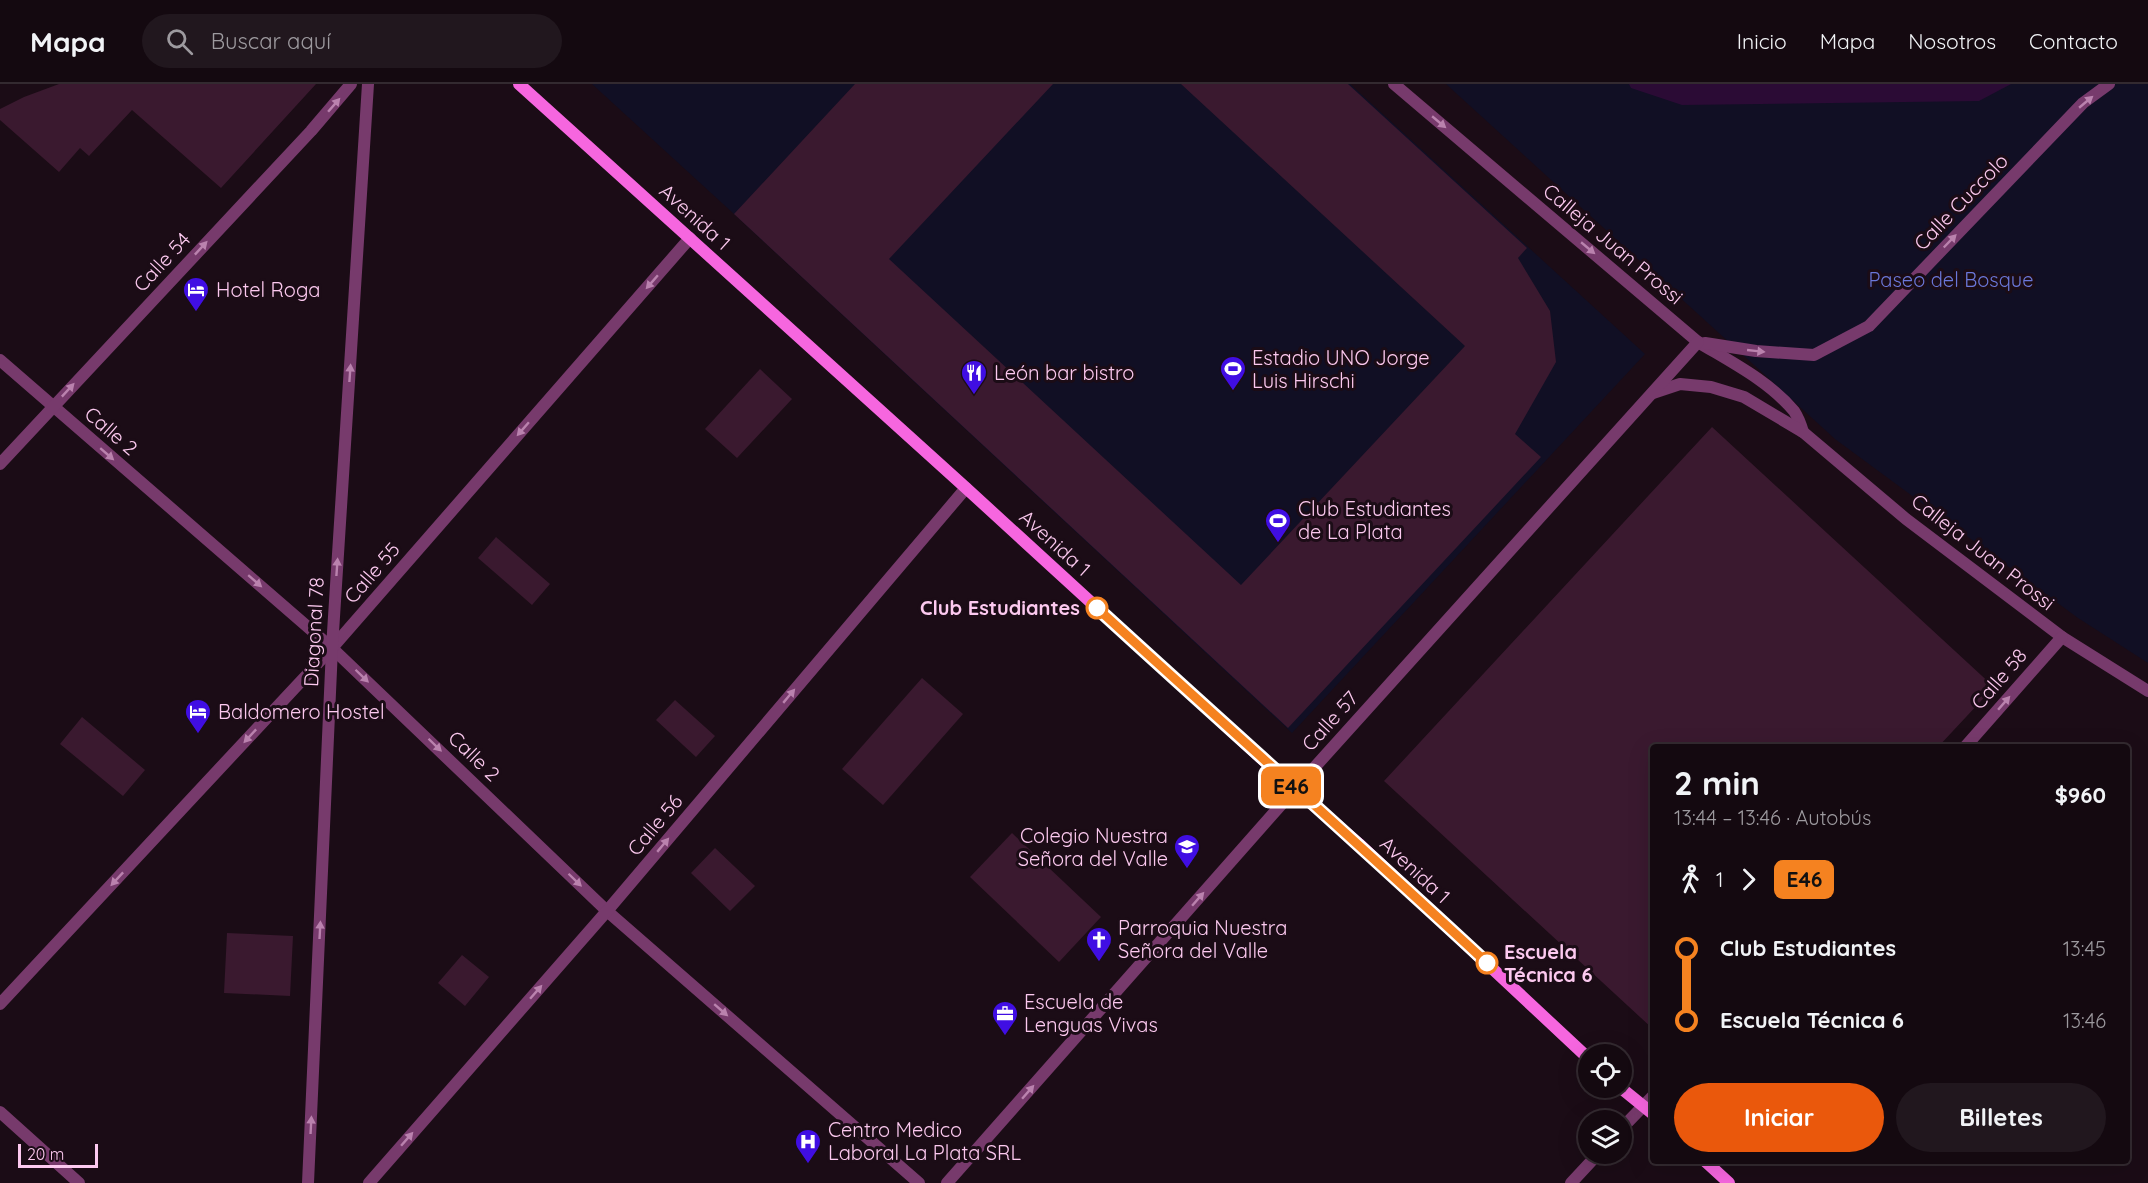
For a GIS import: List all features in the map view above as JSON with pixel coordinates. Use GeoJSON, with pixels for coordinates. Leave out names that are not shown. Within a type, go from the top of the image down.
{"type":"FeatureCollection","features":[{"type":"Feature","properties":{"kind":"main road","name":"Avenida 1"},"geometry":{"type":"LineString","coordinates":[[519,84],[1295,789],[1359,844],[1578,1049]]}},
{"type":"Feature","properties":{"kind":"main road"},"geometry":{"type":"LineString","coordinates":[[1632,1096],[1650,1111]]}},
{"type":"Feature","properties":{"kind":"main road"},"geometry":{"type":"LineString","coordinates":[[1707,1164],[1729,1183]]}},
{"type":"Feature","properties":{"kind":"street","name":"Calle 54"},"geometry":{"type":"LineString","coordinates":[[0,464],[311,131],[351,84]]}},
{"type":"Feature","properties":{"kind":"street","name":"Diagonal 78"},"geometry":{"type":"LineString","coordinates":[[308,1183],[333,648],[368,84]]}},
{"type":"Feature","properties":{"kind":"street","name":"Calleja Juan Prossi"},"geometry":{"type":"LineString","coordinates":[[1394,84],[1698,342],[1749,373],[1780,397],[1795,413],[1803,432]]}},
{"type":"Feature","properties":{"kind":"street","name":"Calle Cuccolo"},"geometry":{"type":"LineString","coordinates":[[1698,342],[1756,351],[1814,355],[1869,326],[2083,103],[2109,84]]}},
{"type":"Feature","properties":{"kind":"street","name":"Calle 55"},"geometry":{"type":"LineString","coordinates":[[0,1004],[333,648],[690,238]]}},
{"type":"Feature","properties":{"kind":"street","name":"Calle 57"},"geometry":{"type":"LineString","coordinates":[[947,1183],[1295,789],[1698,342]]}},
{"type":"Feature","properties":{"kind":"street","name":"Calle 2"},"geometry":{"type":"LineString","coordinates":[[0,360],[333,648],[608,911],[919,1183]]}},
{"type":"Feature","properties":{"kind":"street","name":"Calleja Juan Prossi"},"geometry":{"type":"LineString","coordinates":[[1652,393],[1680,384],[1711,387],[1744,397],[1803,432],[1906,519],[2062,638],[2148,691]]}},
{"type":"Feature","properties":{"kind":"street","name":"Calle 56"},"geometry":{"type":"LineString","coordinates":[[369,1183],[608,911],[966,488]]}},
{"type":"Feature","properties":{"kind":"street","name":"Calle 58"},"geometry":{"type":"LineString","coordinates":[[1968,744],[2062,638]]}},
{"type":"Feature","properties":{"kind":"street"},"geometry":{"type":"LineString","coordinates":[[1632,1117],[1650,1099]]}},
{"type":"Feature","properties":{"kind":"street"},"geometry":{"type":"LineString","coordinates":[[0,1112],[79,1183]]}},
{"type":"Feature","properties":{"kind":"street"},"geometry":{"type":"LineString","coordinates":[[1571,1183],[1589,1164]]}},
{"type":"Feature","properties":{"kind":"green space","name":"Estadio UNO Jorge Luis Hirschi"},"geometry":{"type":"Polygon","coordinates":[[[592,84],[1350,84],[1645,354],[1292,733],[592,84]]]}},
{"type":"Feature","properties":{"kind":"green space","name":"Paseo del Bosque"},"geometry":{"type":"Polygon","coordinates":[[[1446,84],[2148,84],[2148,663],[2078,618],[1835,439],[1446,84]]]}},
{"type":"Feature","properties":{"kind":"shaded area"},"geometry":{"type":"Polygon","coordinates":[[[1629,84],[2011,84],[1979,101],[1682,105],[1631,88],[1629,84]]]}},
{"type":"Feature","properties":{"kind":"building"},"geometry":{"type":"Polygon","coordinates":[[[59,84],[316,84],[221,188],[132,110],[89,156],[80,148],[59,172],[0,120],[0,109],[59,84]]]}},
{"type":"Feature","properties":{"kind":"building"},"geometry":{"type":"Polygon","coordinates":[[[855,84],[1053,84],[889,259],[1241,585],[1465,346],[1181,84],[1348,84],[1527,248],[1518,258],[1550,311],[1556,362],[1515,434],[1541,457],[1288,728],[734,214],[855,84]]]}},
{"type":"Feature","properties":{"kind":"building"},"geometry":{"type":"Polygon","coordinates":[[[760,369],[792,399],[737,458],[705,429],[760,369]]]}},
{"type":"Feature","properties":{"kind":"building"},"geometry":{"type":"Polygon","coordinates":[[[1712,427],[1994,687],[1941,744],[1650,744],[1650,1026],[1384,781],[1712,427]]]}},
{"type":"Feature","properties":{"kind":"building"},"geometry":{"type":"Polygon","coordinates":[[[496,537],[550,584],[532,605],[478,558],[496,537]]]}},
{"type":"Feature","properties":{"kind":"building"},"geometry":{"type":"Polygon","coordinates":[[[922,678],[963,714],[883,805],[842,769],[922,678]]]}},
{"type":"Feature","properties":{"kind":"building"},"geometry":{"type":"Polygon","coordinates":[[[675,700],[715,736],[696,757],[656,720],[675,700]]]}},
{"type":"Feature","properties":{"kind":"building"},"geometry":{"type":"Polygon","coordinates":[[[82,717],[145,770],[123,796],[60,744],[82,717]]]}},
{"type":"Feature","properties":{"kind":"building"},"geometry":{"type":"Polygon","coordinates":[[[1012,833],[1101,917],[1059,962],[970,877],[1012,833]]]}},
{"type":"Feature","properties":{"kind":"building"},"geometry":{"type":"Polygon","coordinates":[[[715,848],[755,886],[730,911],[691,873],[715,848]]]}},
{"type":"Feature","properties":{"kind":"building"},"geometry":{"type":"Polygon","coordinates":[[[227,933],[293,936],[290,996],[224,993],[227,933]]]}},
{"type":"Feature","properties":{"kind":"building"},"geometry":{"type":"Polygon","coordinates":[[[462,955],[489,977],[465,1006],[438,983],[462,955]]]}},
{"type":"Feature","properties":{"kind":"bus line","name":"E46"},"geometry":{"type":"LineString","coordinates":[[1097,608],[1295,789],[1359,844],[1487,963]]}},
{"type":"Feature","properties":{"kind":"place","name":"Hotel Roga"},"geometry":{"type":"Point","coordinates":[196,313]}},
{"type":"Feature","properties":{"kind":"place","name":"Estadio UNO Jorge Luis Hirschi"},"geometry":{"type":"Point","coordinates":[1233,392]}},
{"type":"Feature","properties":{"kind":"place","name":"León bar bistro"},"geometry":{"type":"Point","coordinates":[974,396]}},
{"type":"Feature","properties":{"kind":"place","name":"Club Estudiantes de La Plata"},"geometry":{"type":"Point","coordinates":[1278,544]}},
{"type":"Feature","properties":{"kind":"place","name":"Club Estudiantes"},"geometry":{"type":"Point","coordinates":[1097,608]}},
{"type":"Feature","properties":{"kind":"place","name":"Baldomero Hostel"},"geometry":{"type":"Point","coordinates":[198,735]}},
{"type":"Feature","properties":{"kind":"place","name":"Colegio Nuestra Señora del Valle"},"geometry":{"type":"Point","coordinates":[1187,870]}},
{"type":"Feature","properties":{"kind":"place","name":"Parroquia Nuestra Señora del Valle"},"geometry":{"type":"Point","coordinates":[1099,963]}},
{"type":"Feature","properties":{"kind":"place","name":"Escuela Técnica 6"},"geometry":{"type":"Point","coordinates":[1487,963]}},
{"type":"Feature","properties":{"kind":"place","name":"Escuela de Lenguas Vivas"},"geometry":{"type":"Point","coordinates":[1005,1037]}},
{"type":"Feature","properties":{"kind":"place","name":"Centro Medico Laboral La Plata SRL"},"geometry":{"type":"Point","coordinates":[808,1165]}}]}
